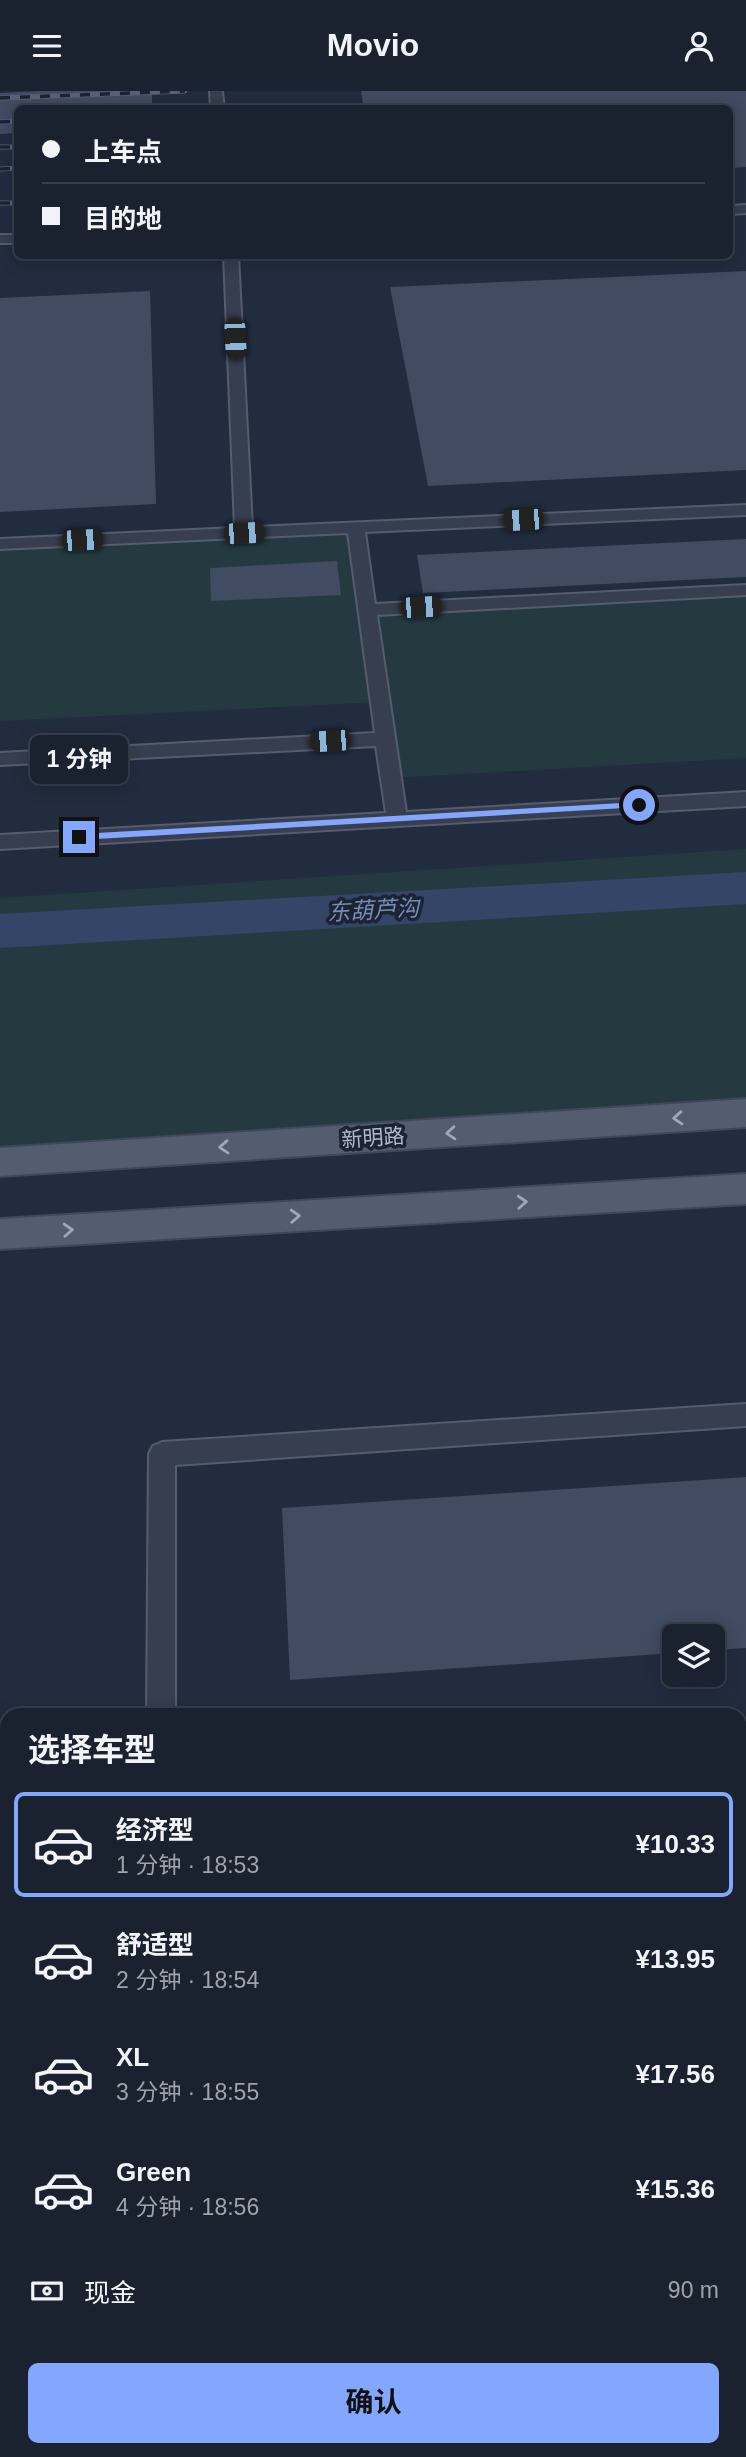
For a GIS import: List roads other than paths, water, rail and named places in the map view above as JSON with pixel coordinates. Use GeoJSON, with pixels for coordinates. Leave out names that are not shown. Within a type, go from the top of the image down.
{"type":"FeatureCollection","features":[{"type":"Feature","properties":{"kind":"main road","name":"新明路"},"geometry":{"type":"LineString","coordinates":[[0,1162],[746,1114]]}},
{"type":"Feature","properties":{"kind":"main road"},"geometry":{"type":"LineString","coordinates":[[0,1234],[746,1189]]}},
{"type":"Feature","properties":{"kind":"lane"},"geometry":{"type":"LineString","coordinates":[[232,259],[244,533]]}},
{"type":"Feature","properties":{"kind":"lane"},"geometry":{"type":"LineString","coordinates":[[0,544],[746,510]]}},
{"type":"Feature","properties":{"kind":"lane"},"geometry":{"type":"LineString","coordinates":[[356,528],[397,819]]}},
{"type":"Feature","properties":{"kind":"lane"},"geometry":{"type":"LineString","coordinates":[[367,610],[746,590]]}},
{"type":"Feature","properties":{"kind":"lane"},"geometry":{"type":"LineString","coordinates":[[0,759],[385,739]]}},
{"type":"Feature","properties":{"kind":"lane"},"geometry":{"type":"LineString","coordinates":[[0,842],[746,799]]}},
{"type":"Feature","properties":{"kind":"lane"},"geometry":{"type":"LineString","coordinates":[[161,1708],[162,1454],[746,1415]]}},
{"type":"Feature","properties":{"kind":"waterway","name":"东葫芦沟"},"geometry":{"type":"LineString","coordinates":[[0,931],[746,888]]}},
{"type":"Feature","properties":{"kind":"railway"},"geometry":{"type":"LineString","coordinates":[[0,98],[185,91]]}},
{"type":"Feature","properties":{"kind":"railway"},"geometry":{"type":"LineString","coordinates":[[0,122],[14,121]]}},
{"type":"Feature","properties":{"kind":"railway"},"geometry":{"type":"LineString","coordinates":[[0,147],[14,147]]}},
{"type":"Feature","properties":{"kind":"railway"},"geometry":{"type":"LineString","coordinates":[[0,169],[14,168]]}},
{"type":"Feature","properties":{"kind":"railway"},"geometry":{"type":"LineString","coordinates":[[0,203],[14,203]]}}]}
